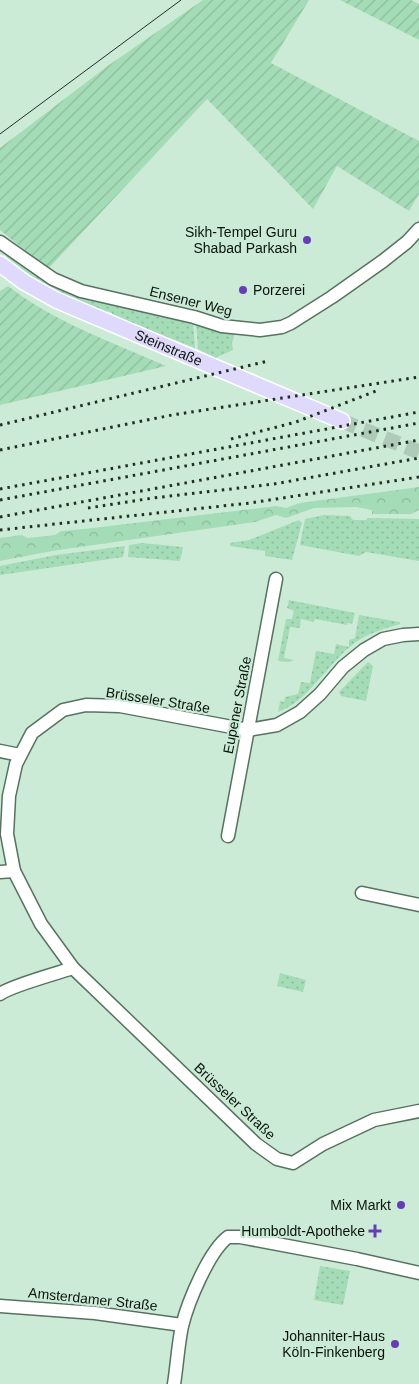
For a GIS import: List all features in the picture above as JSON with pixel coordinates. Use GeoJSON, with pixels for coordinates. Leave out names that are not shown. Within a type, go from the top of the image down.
{"type":"FeatureCollection","features":[{"type":"Feature","properties":{"kind":"main road","name":"Steinstraße"},"geometry":{"type":"LineString","coordinates":[[0,264],[24,282],[56,300],[342,420]]}},
{"type":"Feature","properties":{"kind":"street","name":"Ensener Weg"},"geometry":{"type":"LineString","coordinates":[[0,242],[53,280],[81,290],[194,317],[222,326],[260,330],[282,327],[318,306],[383,261],[407,242],[419,229]]}},
{"type":"Feature","properties":{"kind":"street","name":"Eupener Straße"},"geometry":{"type":"LineString","coordinates":[[228,836],[276,579]]}},
{"type":"Feature","properties":{"kind":"street","name":"Brüsseler Straße"},"geometry":{"type":"LineString","coordinates":[[419,634],[383,639],[364,650],[343,667],[320,694],[298,714],[277,725],[248,730],[120,706],[86,705],[63,710],[32,733],[20,755],[9,796],[7,812],[7,834],[14,871],[41,924],[73,968],[256,1144],[277,1159],[293,1163],[323,1144],[374,1120],[419,1111]]}},
{"type":"Feature","properties":{"kind":"street"},"geometry":{"type":"LineString","coordinates":[[0,751],[20,755]]}},
{"type":"Feature","properties":{"kind":"street"},"geometry":{"type":"LineString","coordinates":[[0,872],[14,871]]}},
{"type":"Feature","properties":{"kind":"street"},"geometry":{"type":"LineString","coordinates":[[362,893],[419,905]]}},
{"type":"Feature","properties":{"kind":"street"},"geometry":{"type":"LineString","coordinates":[[0,994],[73,968]]}},
{"type":"Feature","properties":{"kind":"street"},"geometry":{"type":"LineString","coordinates":[[174,1384],[182,1325],[215,1249],[228,1237],[240,1237],[419,1273]]}},
{"type":"Feature","properties":{"kind":"street","name":"Amsterdamer Straße"},"geometry":{"type":"LineString","coordinates":[[0,1306],[95,1313],[182,1325]]}},
{"type":"Feature","properties":{"kind":"green space"},"geometry":{"type":"Polygon","coordinates":[[[203,0],[309,0],[271,63],[419,141],[419,194],[409,211],[337,166],[313,209],[207,99],[48,269],[0,230],[0,148],[109,65],[203,0]]]}},
{"type":"Feature","properties":{"kind":"green space"},"geometry":{"type":"Polygon","coordinates":[[[340,0],[411,0],[419,4],[419,40],[340,0]]]}},
{"type":"Feature","properties":{"kind":"green space"},"geometry":{"type":"Polygon","coordinates":[[[7,251],[29,268],[193,321],[195,348],[112,315],[108,311],[106,312],[78,300],[41,282],[5,255],[7,251]]]}},
{"type":"Feature","properties":{"kind":"green space"},"geometry":{"type":"Polygon","coordinates":[[[8,286],[64,321],[166,366],[0,405],[0,291],[8,286]]]}},
{"type":"Feature","properties":{"kind":"green space"},"geometry":{"type":"Polygon","coordinates":[[[196,322],[235,333],[232,343],[233,350],[215,358],[198,349],[196,322]]]}},
{"type":"Feature","properties":{"kind":"green space"},"geometry":{"type":"Polygon","coordinates":[[[419,487],[419,510],[411,514],[372,514],[372,510],[356,507],[314,508],[286,518],[276,515],[255,522],[52,551],[0,561],[0,538],[21,535],[28,538],[55,535],[61,531],[276,506],[286,508],[300,503],[419,487]]]}},
{"type":"Feature","properties":{"kind":"green space"},"geometry":{"type":"Polygon","coordinates":[[[324,515],[350,516],[353,520],[366,520],[368,518],[419,519],[419,561],[366,552],[359,556],[300,545],[305,519],[324,515]]]}},
{"type":"Feature","properties":{"kind":"green space"},"geometry":{"type":"Polygon","coordinates":[[[299,520],[302,523],[292,560],[265,556],[265,551],[230,546],[230,543],[249,540],[299,520]]]}},
{"type":"Feature","properties":{"kind":"green space"},"geometry":{"type":"Polygon","coordinates":[[[142,543],[183,547],[180,561],[128,557],[129,545],[142,543]]]}},
{"type":"Feature","properties":{"kind":"green space"},"geometry":{"type":"Polygon","coordinates":[[[125,546],[123,557],[0,575],[0,566],[56,555],[125,546]]]}},
{"type":"Feature","properties":{"kind":"green space"},"geometry":{"type":"Polygon","coordinates":[[[289,600],[355,613],[352,624],[347,623],[347,625],[315,619],[314,622],[301,619],[300,628],[290,627],[284,658],[294,660],[289,662],[278,661],[286,619],[292,619],[294,611],[287,608],[289,600]]]}},
{"type":"Feature","properties":{"kind":"green space"},"geometry":{"type":"Polygon","coordinates":[[[359,615],[400,622],[400,624],[374,632],[356,642],[298,700],[278,712],[280,701],[284,702],[285,697],[298,694],[301,682],[310,683],[316,651],[334,654],[336,644],[349,647],[349,640],[355,638],[359,615]]]}},
{"type":"Feature","properties":{"kind":"green space"},"geometry":{"type":"Polygon","coordinates":[[[368,662],[373,666],[366,701],[341,696],[339,692],[368,662]]]}},
{"type":"Feature","properties":{"kind":"green space"},"geometry":{"type":"Polygon","coordinates":[[[280,973],[306,980],[303,992],[277,986],[280,973]]]}},
{"type":"Feature","properties":{"kind":"green space"},"geometry":{"type":"Polygon","coordinates":[[[320,1266],[350,1271],[343,1305],[314,1300],[320,1266]]]}},
{"type":"Feature","properties":{"kind":"tunnel"},"geometry":{"type":"LineString","coordinates":[[342,421],[419,452]]}},
{"type":"Feature","properties":{"kind":"tram line"},"geometry":{"type":"LineString","coordinates":[[0,134],[181,0]]}},
{"type":"Feature","properties":{"kind":"railway"},"geometry":{"type":"LineString","coordinates":[[0,425],[268,361]]}},
{"type":"Feature","properties":{"kind":"railway"},"geometry":{"type":"LineString","coordinates":[[0,450],[172,415],[419,377]]}},
{"type":"Feature","properties":{"kind":"railway"},"geometry":{"type":"LineString","coordinates":[[231,439],[296,422],[376,391]]}},
{"type":"Feature","properties":{"kind":"railway"},"geometry":{"type":"LineString","coordinates":[[0,489],[419,412]]}},
{"type":"Feature","properties":{"kind":"railway"},"geometry":{"type":"LineString","coordinates":[[0,500],[419,423]]}},
{"type":"Feature","properties":{"kind":"railway"},"geometry":{"type":"LineString","coordinates":[[0,517],[419,440]]}},
{"type":"Feature","properties":{"kind":"railway"},"geometry":{"type":"LineString","coordinates":[[88,508],[153,498],[274,484],[419,458]]}},
{"type":"Feature","properties":{"kind":"railway"},"geometry":{"type":"LineString","coordinates":[[0,530],[250,503],[419,477]]}},
{"type":"Feature","properties":{"kind":"place","name":"Sikh-Tempel Guru Shabad Parkash"},"geometry":{"type":"Point","coordinates":[307,240]}},
{"type":"Feature","properties":{"kind":"place","name":"Porzerei"},"geometry":{"type":"Point","coordinates":[243,290]}},
{"type":"Feature","properties":{"kind":"place","name":"Mix Markt"},"geometry":{"type":"Point","coordinates":[401,1205]}},
{"type":"Feature","properties":{"kind":"place","name":"Humboldt-Apotheke"},"geometry":{"type":"Point","coordinates":[375,1231]}},
{"type":"Feature","properties":{"kind":"place","name":"Johanniter-Haus Köln-Finkenberg"},"geometry":{"type":"Point","coordinates":[395,1344]}}]}
